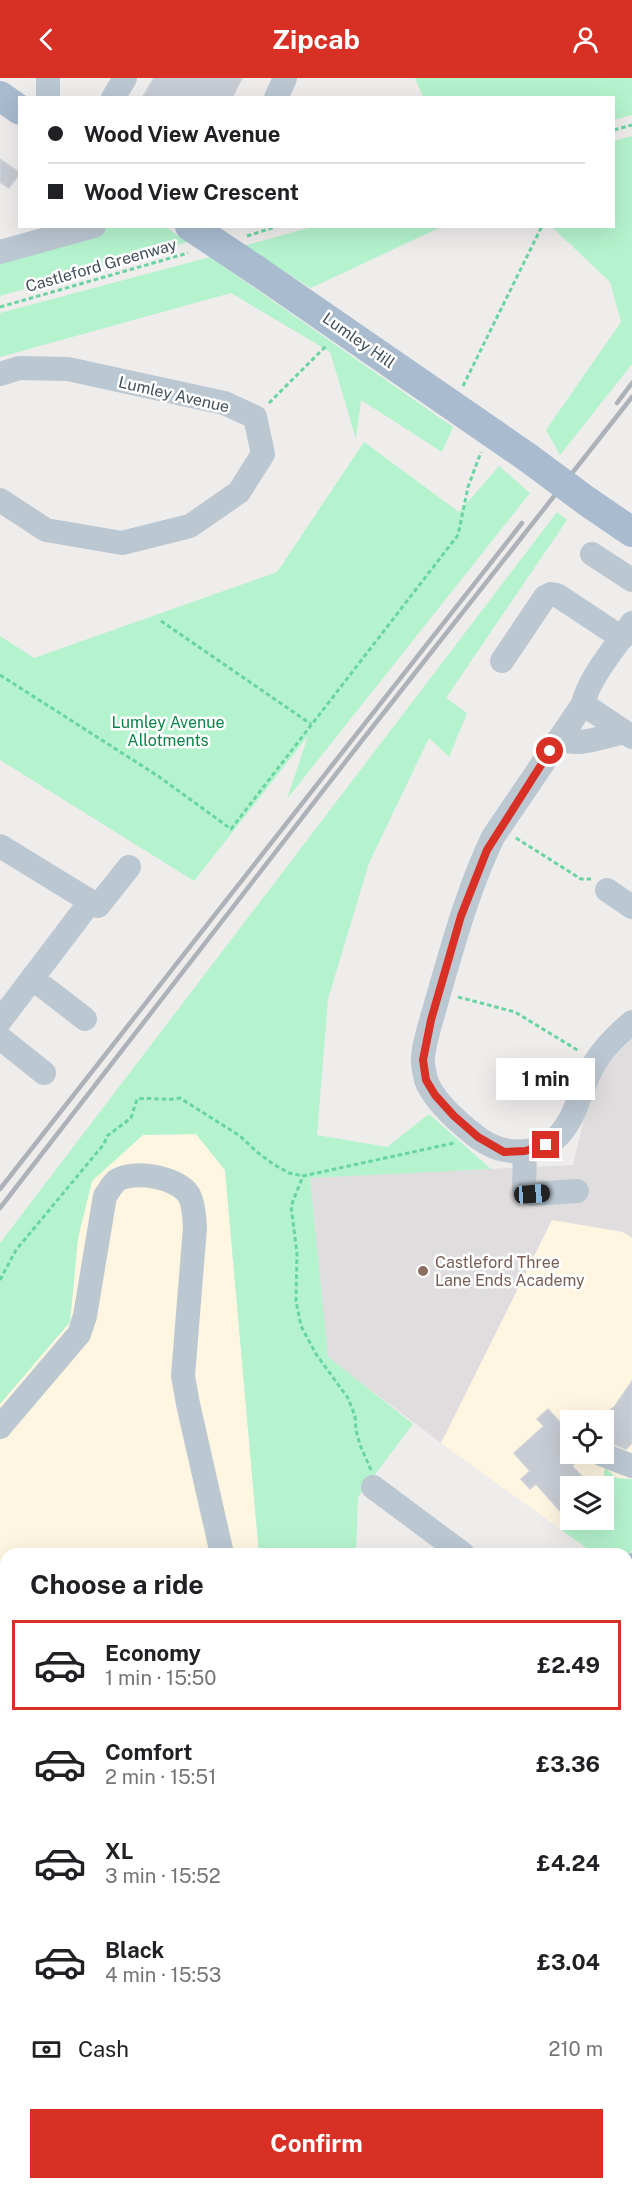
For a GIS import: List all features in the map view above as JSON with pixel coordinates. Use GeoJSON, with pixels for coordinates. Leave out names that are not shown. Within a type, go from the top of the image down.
{"type":"FeatureCollection","features":[{"type":"Feature","properties":{"kind":"main road"},"geometry":{"type":"LineString","coordinates":[[0,96],[18,109]]}},
{"type":"Feature","properties":{"kind":"main road","name":"Lumley Hill"},"geometry":{"type":"LineString","coordinates":[[189,240],[256,270],[343,328],[632,532]]}},
{"type":"Feature","properties":{"kind":"street"},"geometry":{"type":"LineString","coordinates":[[48,78],[48,96]]}},
{"type":"Feature","properties":{"kind":"street"},"geometry":{"type":"LineString","coordinates":[[114,96],[126,78]]}},
{"type":"Feature","properties":{"kind":"street"},"geometry":{"type":"LineString","coordinates":[[126,78],[129,96]]}},
{"type":"Feature","properties":{"kind":"street"},"geometry":{"type":"LineString","coordinates":[[277,96],[285,78]]}},
{"type":"Feature","properties":{"kind":"street"},"geometry":{"type":"LineString","coordinates":[[0,252],[87,228]]}},
{"type":"Feature","properties":{"kind":"street","name":"Lumley Avenue"},"geometry":{"type":"LineString","coordinates":[[0,374],[19,368],[68,369],[224,403],[255,417]]}},
{"type":"Feature","properties":{"kind":"street"},"geometry":{"type":"LineString","coordinates":[[0,500],[46,530],[122,543],[190,526],[239,492],[263,454],[255,417]]}},
{"type":"Feature","properties":{"kind":"street"},"geometry":{"type":"LineString","coordinates":[[592,554],[632,579]]}},
{"type":"Feature","properties":{"kind":"street"},"geometry":{"type":"LineString","coordinates":[[502,661],[545,597],[551,594],[627,631],[589,687],[583,704],[499,828],[487,850],[461,916],[439,993],[423,1060],[426,1080],[435,1095],[454,1116],[478,1137],[515,1151],[546,1145],[563,1132],[596,1062],[605,1049],[632,1022]]}},
{"type":"Feature","properties":{"kind":"street"},"geometry":{"type":"LineString","coordinates":[[583,704],[628,735]]}},
{"type":"Feature","properties":{"kind":"street"},"geometry":{"type":"LineString","coordinates":[[559,739],[568,743],[581,743],[628,735]]}},
{"type":"Feature","properties":{"kind":"street"},"geometry":{"type":"LineString","coordinates":[[0,846],[94,904]]}},
{"type":"Feature","properties":{"kind":"street"},"geometry":{"type":"LineString","coordinates":[[0,1021],[32,978],[94,904],[129,867]]}},
{"type":"Feature","properties":{"kind":"street"},"geometry":{"type":"LineString","coordinates":[[607,890],[632,907]]}},
{"type":"Feature","properties":{"kind":"street"},"geometry":{"type":"LineString","coordinates":[[32,978],[85,1020]]}},
{"type":"Feature","properties":{"kind":"street"},"geometry":{"type":"LineString","coordinates":[[0,1038],[40,1077],[0,1053]]}},
{"type":"Feature","properties":{"kind":"street"},"geometry":{"type":"LineString","coordinates":[[515,1151],[527,1192],[532,1194],[577,1191]]}},
{"type":"Feature","properties":{"kind":"street"},"geometry":{"type":"LineString","coordinates":[[0,1427],[79,1334],[85,1316],[105,1196],[116,1181],[133,1175],[155,1176],[178,1185],[188,1193],[192,1203],[195,1227],[183,1376],[221,1548]]}},
{"type":"Feature","properties":{"kind":"street"},"geometry":{"type":"LineString","coordinates":[[614,1459],[632,1466]]}},
{"type":"Feature","properties":{"kind":"street"},"geometry":{"type":"LineString","coordinates":[[373,1487],[455,1548]]}},
{"type":"Feature","properties":{"kind":"path"},"geometry":{"type":"LineString","coordinates":[[615,130],[632,125]]}},
{"type":"Feature","properties":{"kind":"path"},"geometry":{"type":"LineString","coordinates":[[245,236],[271,228]]}},
{"type":"Feature","properties":{"kind":"path"},"geometry":{"type":"LineString","coordinates":[[453,406],[541,228]]}},
{"type":"Feature","properties":{"kind":"path","name":"Castleford Greenway"},"geometry":{"type":"LineString","coordinates":[[0,307],[189,240]]}},
{"type":"Feature","properties":{"kind":"path"},"geometry":{"type":"LineString","coordinates":[[255,417],[343,328]]}},
{"type":"Feature","properties":{"kind":"path"},"geometry":{"type":"LineString","coordinates":[[0,675],[158,776],[231,829],[458,535],[468,487],[489,431]]}},
{"type":"Feature","properties":{"kind":"path"},"geometry":{"type":"LineString","coordinates":[[161,621],[311,724]]}},
{"type":"Feature","properties":{"kind":"path"},"geometry":{"type":"LineString","coordinates":[[499,828],[581,879],[607,878],[612,882],[607,890]]}},
{"type":"Feature","properties":{"kind":"path"},"geometry":{"type":"LineString","coordinates":[[439,993],[515,1012],[596,1062]]}},
{"type":"Feature","properties":{"kind":"path"},"geometry":{"type":"LineString","coordinates":[[373,1487],[369,1464],[360,1445],[355,1416],[348,1398],[316,1354],[301,1326],[296,1300],[297,1253],[291,1206],[303,1176],[478,1137]]}},
{"type":"Feature","properties":{"kind":"shaded area","name":"Castleford Three Lane Ends Academy"},"geometry":{"type":"Polygon","coordinates":[[[632,1037],[632,1238],[623,1232],[552,1220],[441,1443],[328,1358],[310,1178],[573,1165],[585,1114],[600,1073],[632,1037]]]}},
{"type":"Feature","properties":{"kind":"shaded area"},"geometry":{"type":"Polygon","coordinates":[[[196,1134],[225,1170],[258,1548],[0,1548],[0,1404],[70,1322],[78,1238],[92,1181],[143,1135],[196,1134]]]}},
{"type":"Feature","properties":{"kind":"shaded area"},"geometry":{"type":"Polygon","coordinates":[[[552,1219],[623,1232],[632,1238],[632,1548],[587,1548],[562,1530],[614,1530],[614,1476],[560,1476],[560,1529],[441,1443],[552,1219]]]}},
{"type":"Feature","properties":{"kind":"green space"},"geometry":{"type":"Polygon","coordinates":[[[415,78],[632,78],[632,115],[615,120],[615,96],[423,96],[415,78]]]}},
{"type":"Feature","properties":{"kind":"green space"},"geometry":{"type":"Polygon","coordinates":[[[632,136],[632,364],[560,455],[546,430],[621,322],[610,282],[553,228],[615,228],[615,141],[632,136]]]}},
{"type":"Feature","properties":{"kind":"green space"},"geometry":{"type":"Polygon","coordinates":[[[104,228],[167,228],[188,242],[0,296],[0,255],[104,228]]]}},
{"type":"Feature","properties":{"kind":"green space"},"geometry":{"type":"Polygon","coordinates":[[[308,228],[439,228],[311,288],[243,246],[308,228]]]}},
{"type":"Feature","properties":{"kind":"green space"},"geometry":{"type":"Polygon","coordinates":[[[210,257],[453,427],[442,452],[361,400],[356,439],[330,352],[231,293],[0,357],[0,313],[210,257]]]}},
{"type":"Feature","properties":{"kind":"green space","name":"Lumley Avenue Allotments"},"geometry":{"type":"Polygon","coordinates":[[[364,442],[459,512],[499,466],[530,493],[287,799],[308,736],[194,881],[0,760],[0,636],[34,658],[277,572],[364,442]]]}},
{"type":"Feature","properties":{"kind":"green space"},"geometry":{"type":"Polygon","coordinates":[[[557,512],[567,520],[446,698],[467,713],[449,757],[429,738],[369,863],[328,999],[317,1135],[387,1147],[429,1114],[491,1169],[310,1178],[328,1357],[413,1424],[358,1497],[356,1548],[258,1548],[225,1170],[196,1134],[143,1135],[92,1181],[78,1238],[70,1322],[0,1404],[0,1243],[557,512]]]}},
{"type":"Feature","properties":{"kind":"green space"},"geometry":{"type":"Polygon","coordinates":[[[605,1467],[614,1476],[604,1476],[605,1467]]]}},
{"type":"Feature","properties":{"kind":"green space"},"geometry":{"type":"Polygon","coordinates":[[[614,1476],[632,1479],[632,1548],[587,1548],[561,1530],[614,1530],[614,1476]]]}},
{"type":"Feature","properties":{"kind":"building"},"geometry":{"type":"Polygon","coordinates":[[[154,78],[242,78],[233,96],[143,96],[154,78]]]}},
{"type":"Feature","properties":{"kind":"building"},"geometry":{"type":"Polygon","coordinates":[[[0,159],[18,172],[18,176],[9,188],[0,182],[0,159]]]}},
{"type":"Feature","properties":{"kind":"building"},"geometry":{"type":"Polygon","coordinates":[[[632,1381],[632,1443],[626,1449],[614,1444],[614,1410],[610,1410],[632,1381]]]}},
{"type":"Feature","properties":{"kind":"building"},"geometry":{"type":"Polygon","coordinates":[[[548,1409],[560,1422],[560,1464],[574,1464],[572,1466],[582,1476],[560,1476],[560,1511],[536,1484],[530,1489],[521,1479],[530,1471],[514,1453],[544,1426],[537,1419],[548,1409]]]}},
{"type":"Feature","properties":{"kind":"railway"},"geometry":{"type":"LineString","coordinates":[[617,403],[632,383]]}},
{"type":"Feature","properties":{"kind":"railway"},"geometry":{"type":"LineString","coordinates":[[0,1208],[360,743],[632,397]]}},
{"type":"Feature","properties":{"kind":"railway"},"geometry":{"type":"LineString","coordinates":[[0,1189],[522,523]]}},
{"type":"Feature","properties":{"kind":"place","name":"Castleford Three Lane Ends Academy"},"geometry":{"type":"Point","coordinates":[423,1271]}},
{"type":"Feature","properties":{"kind":"route"},"geometry":{"type":"LineString","coordinates":[[546,1145],[525,1151],[504,1152],[478,1137],[435,1095],[426,1080],[423,1060],[431,1020],[461,916],[487,850],[550,751]]}}]}
